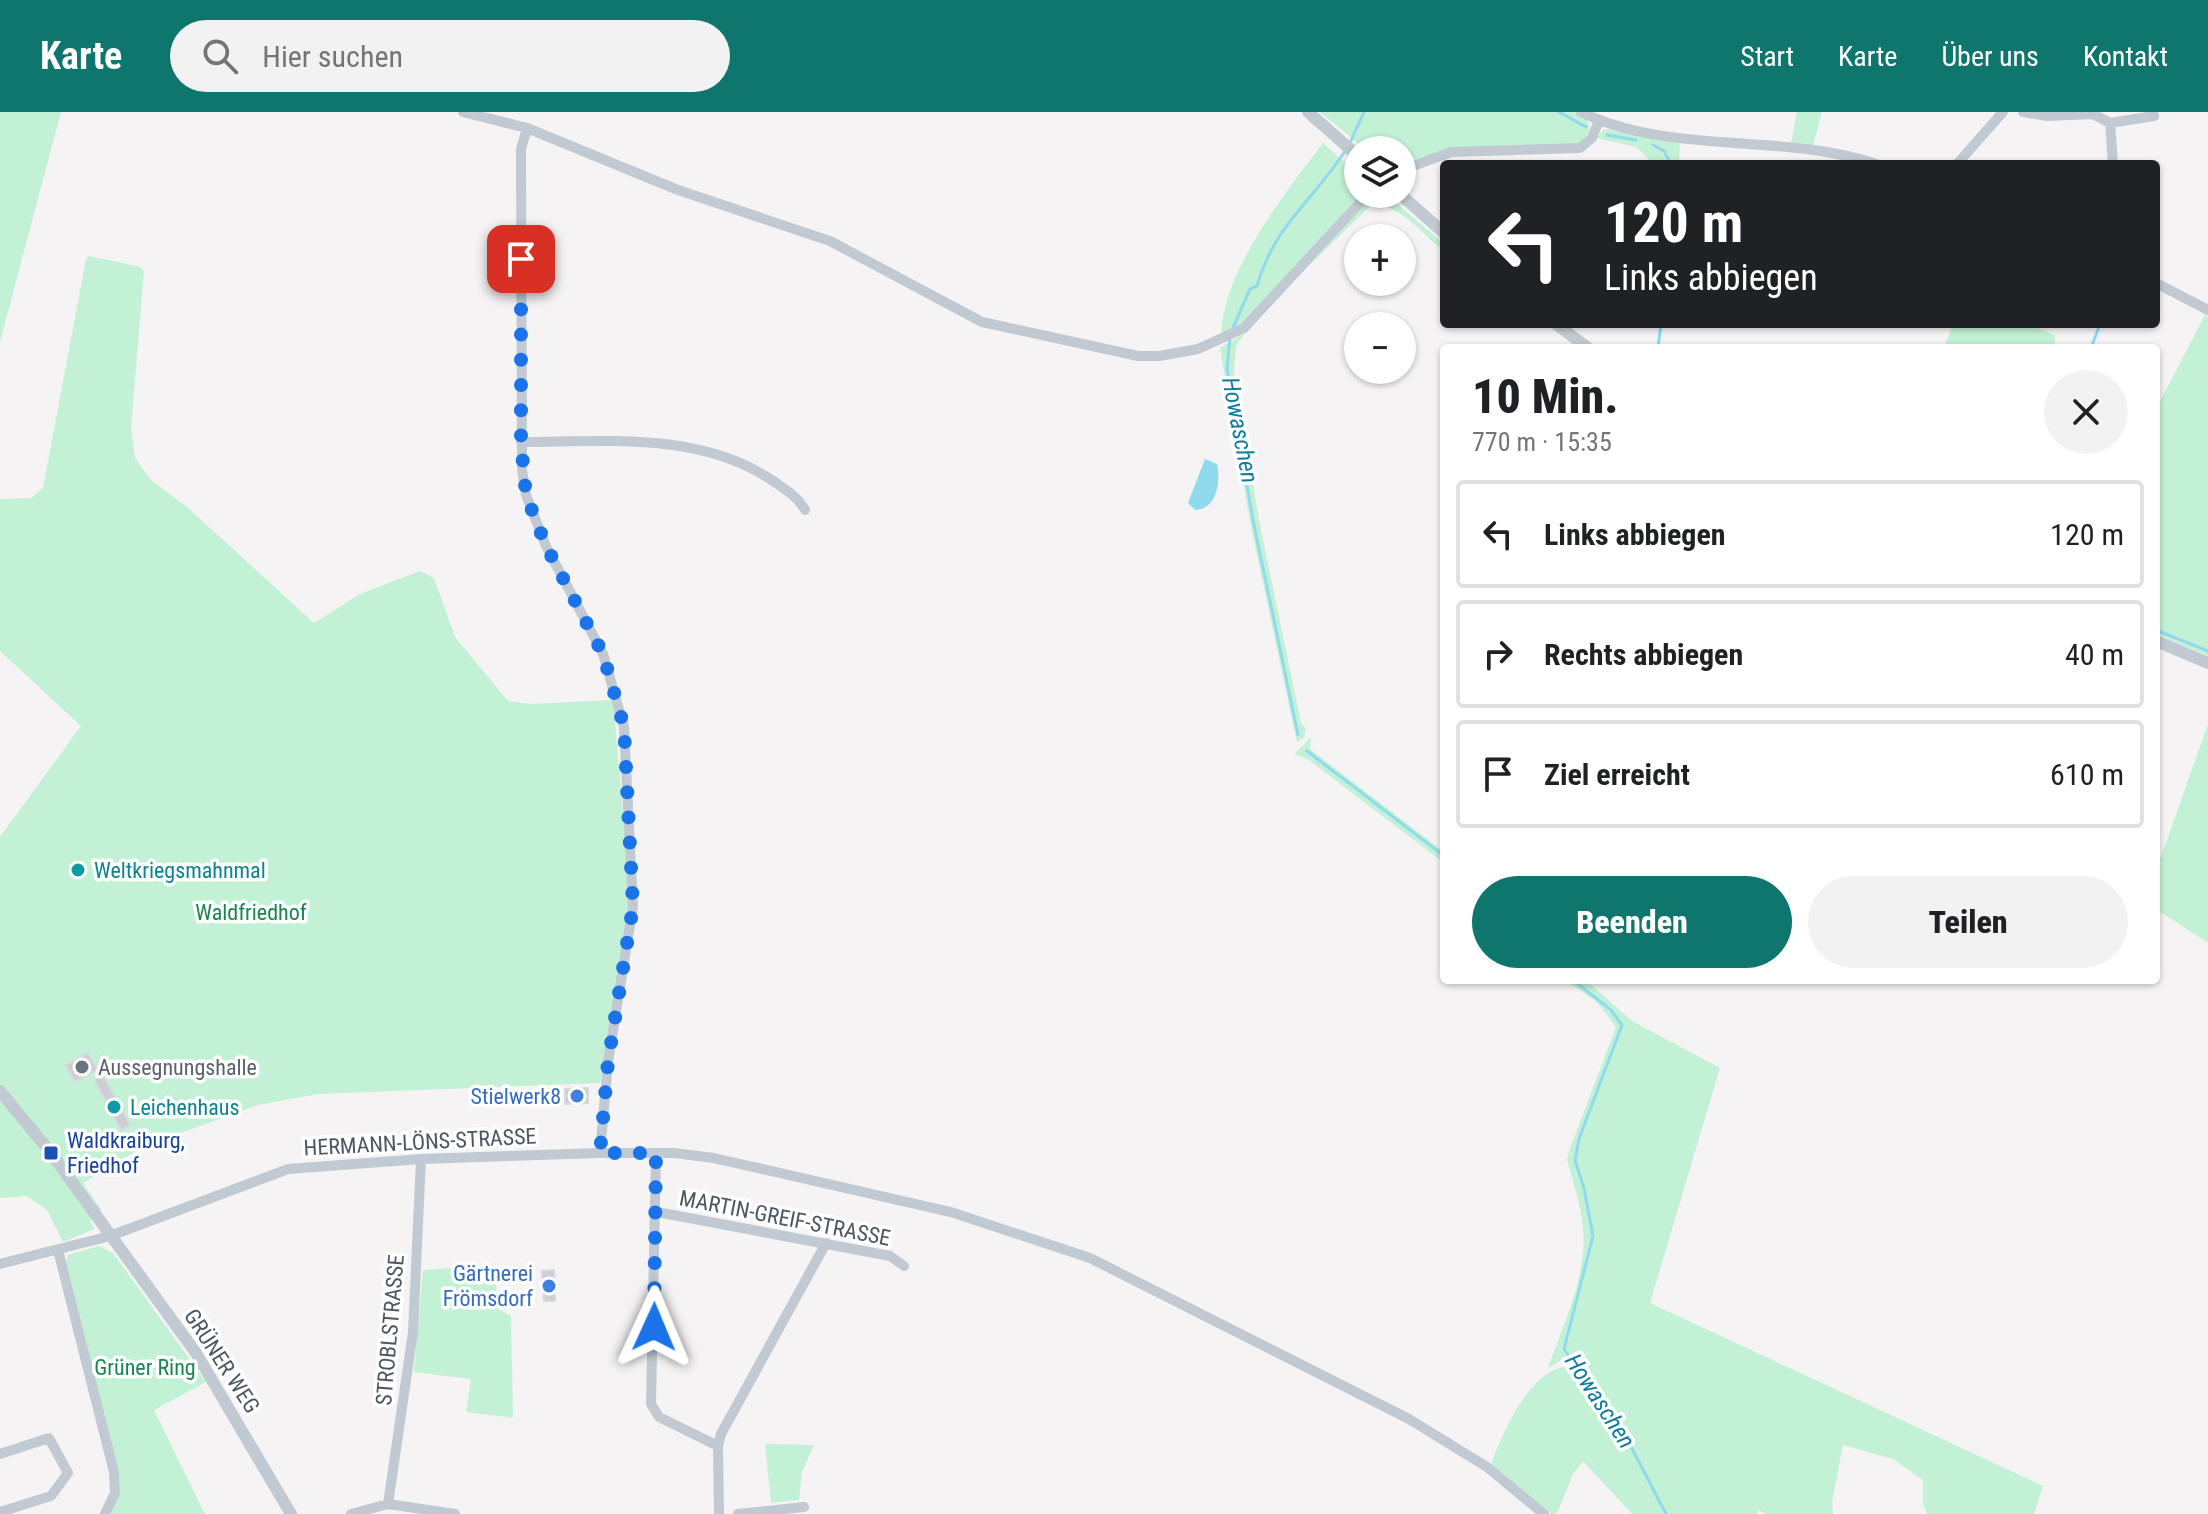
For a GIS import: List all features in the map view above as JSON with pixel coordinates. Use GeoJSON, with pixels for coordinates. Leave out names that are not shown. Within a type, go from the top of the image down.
{"type":"FeatureCollection","features":[{"type":"Feature","properties":{"kind":"street"},"geometry":{"type":"LineString","coordinates":[[463,112],[527,128],[678,190],[830,241],[982,322],[1138,356],[1178,354],[1239,331],[1261,312],[1355,208]]}},
{"type":"Feature","properties":{"kind":"street"},"geometry":{"type":"LineString","coordinates":[[1308,112],[1344,144]]}},
{"type":"Feature","properties":{"kind":"street"},"geometry":{"type":"LineString","coordinates":[[1581,112],[1599,120],[1685,138],[1800,149],[1865,160]]}},
{"type":"Feature","properties":{"kind":"street"},"geometry":{"type":"LineString","coordinates":[[1961,160],[2003,112]]}},
{"type":"Feature","properties":{"kind":"street"},"geometry":{"type":"LineString","coordinates":[[2023,112],[2047,116],[2084,113],[2102,117],[2110,123],[2154,116],[2153,112]]}},
{"type":"Feature","properties":{"kind":"street"},"geometry":{"type":"LineString","coordinates":[[1416,165],[1451,152],[1580,148],[1592,138],[1599,120]]}},
{"type":"Feature","properties":{"kind":"street"},"geometry":{"type":"LineString","coordinates":[[2110,123],[2113,160]]}},
{"type":"Feature","properties":{"kind":"street"},"geometry":{"type":"LineString","coordinates":[[527,128],[521,149],[522,470],[532,511],[551,557],[603,654],[624,727],[633,906],[608,1062],[600,1153]]}},
{"type":"Feature","properties":{"kind":"street"},"geometry":{"type":"LineString","coordinates":[[1416,208],[1440,229]]}},
{"type":"Feature","properties":{"kind":"street"},"geometry":{"type":"LineString","coordinates":[[2160,285],[2208,310]]}},
{"type":"Feature","properties":{"kind":"street"},"geometry":{"type":"LineString","coordinates":[[1561,328],[1583,344]]}},
{"type":"Feature","properties":{"kind":"street"},"geometry":{"type":"LineString","coordinates":[[521,442],[646,442],[695,449],[766,476],[798,498],[805,510]]}},
{"type":"Feature","properties":{"kind":"street"},"geometry":{"type":"LineString","coordinates":[[2160,643],[2208,663]]}},
{"type":"Feature","properties":{"kind":"street","name":"GRÜNER WEG"},"geometry":{"type":"LineString","coordinates":[[0,1091],[51,1153],[196,1353],[291,1514]]}},
{"type":"Feature","properties":{"kind":"street","name":"HERMANN-LÖNS-STRASSE"},"geometry":{"type":"LineString","coordinates":[[0,1264],[110,1236],[288,1169],[421,1159],[600,1153],[656,1153],[714,1158],[937,1208],[1090,1258],[1409,1419],[1476,1459],[1544,1514]]}},
{"type":"Feature","properties":{"kind":"street"},"geometry":{"type":"LineString","coordinates":[[656,1153],[651,1404],[659,1417],[718,1446]]}},
{"type":"Feature","properties":{"kind":"street","name":"STROBLSTRASSE"},"geometry":{"type":"LineString","coordinates":[[388,1504],[413,1332],[421,1159]]}},
{"type":"Feature","properties":{"kind":"street","name":"MARTIN-GREIF-STRASSE"},"geometry":{"type":"LineString","coordinates":[[657,1212],[890,1256],[904,1266]]}},
{"type":"Feature","properties":{"kind":"street"},"geometry":{"type":"LineString","coordinates":[[719,1514],[718,1446],[826,1243]]}},
{"type":"Feature","properties":{"kind":"street"},"geometry":{"type":"LineString","coordinates":[[58,1250],[114,1472],[115,1493],[105,1514]]}},
{"type":"Feature","properties":{"kind":"street"},"geometry":{"type":"LineString","coordinates":[[0,1454],[49,1438],[68,1473],[51,1496],[0,1512]]}},
{"type":"Feature","properties":{"kind":"street"},"geometry":{"type":"LineString","coordinates":[[351,1514],[388,1504],[455,1514]]}},
{"type":"Feature","properties":{"kind":"street"},"geometry":{"type":"LineString","coordinates":[[738,1514],[804,1507]]}},
{"type":"Feature","properties":{"kind":"green space"},"geometry":{"type":"Polygon","coordinates":[[[0,112],[61,112],[0,342],[0,112]]]}},
{"type":"Feature","properties":{"kind":"green space"},"geometry":{"type":"Polygon","coordinates":[[[1320,112],[1574,112],[1585,117],[1589,129],[1577,144],[1446,150],[1416,159],[1416,136],[1349,136],[1320,112]]]}},
{"type":"Feature","properties":{"kind":"green space"},"geometry":{"type":"Polygon","coordinates":[[[1797,112],[1822,112],[1813,146],[1791,144],[1797,112]]]}},
{"type":"Feature","properties":{"kind":"green space"},"geometry":{"type":"Polygon","coordinates":[[[1603,130],[1680,142],[1679,160],[1650,160],[1636,147],[1597,138],[1603,130]]]}},
{"type":"Feature","properties":{"kind":"green space"},"geometry":{"type":"Polygon","coordinates":[[[1323,143],[1344,162],[1344,208],[1348,208],[1243,323],[1221,334],[1233,283],[1275,209],[1323,143]]]}},
{"type":"Feature","properties":{"kind":"green space"},"geometry":{"type":"Polygon","coordinates":[[[1361,208],[1368,208],[1352,224],[1347,224],[1361,208]]]}},
{"type":"Feature","properties":{"kind":"green space"},"geometry":{"type":"Polygon","coordinates":[[[1388,208],[1402,208],[1440,241],[1440,248],[1416,224],[1388,208]]]}},
{"type":"Feature","properties":{"kind":"green space"},"geometry":{"type":"Polygon","coordinates":[[[1344,227],[1344,232],[1309,266],[1344,227]]]}},
{"type":"Feature","properties":{"kind":"green space","name":"Waldfriedhof"},"geometry":{"type":"Polygon","coordinates":[[[89,256],[141,267],[144,271],[131,428],[135,458],[151,480],[188,508],[314,623],[360,594],[420,571],[434,578],[455,637],[508,701],[531,704],[613,700],[630,892],[624,957],[600,1083],[318,1094],[258,1105],[143,1147],[83,1183],[101,1209],[90,1222],[95,1229],[63,1242],[47,1210],[27,1196],[0,1198],[0,837],[81,726],[0,651],[0,499],[31,498],[43,488],[89,256]]]}},
{"type":"Feature","properties":{"kind":"green space"},"geometry":{"type":"Polygon","coordinates":[[[2205,315],[2208,317],[2208,656],[2160,636],[2160,401],[2205,315]]]}},
{"type":"Feature","properties":{"kind":"green space"},"geometry":{"type":"Polygon","coordinates":[[[1952,328],[2037,328],[2054,335],[2055,344],[1946,344],[1952,328]]]}},
{"type":"Feature","properties":{"kind":"green space"},"geometry":{"type":"Polygon","coordinates":[[[1245,333],[1236,346],[1234,371],[1259,520],[1301,723],[1306,728],[1304,737],[1297,742],[1250,522],[1220,348],[1245,333]]]}},
{"type":"Feature","properties":{"kind":"green space"},"geometry":{"type":"Polygon","coordinates":[[[2208,724],[2208,943],[2160,912],[2160,860],[2208,724]]]}},
{"type":"Feature","properties":{"kind":"green space"},"geometry":{"type":"Polygon","coordinates":[[[1311,737],[1310,749],[1440,849],[1440,860],[1309,760],[1295,754],[1311,737]]]}},
{"type":"Feature","properties":{"kind":"green space"},"geometry":{"type":"Polygon","coordinates":[[[1571,984],[1590,984],[1632,1021],[1720,1068],[1650,1303],[2043,1486],[2034,1514],[1927,1514],[1923,1503],[1923,1480],[1893,1459],[1843,1445],[1832,1502],[1833,1514],[1767,1514],[1758,1510],[1757,1514],[1632,1514],[1583,1461],[1573,1474],[1556,1514],[1551,1514],[1491,1465],[1509,1422],[1528,1392],[1551,1371],[1564,1367],[1572,1372],[1569,1360],[1578,1350],[1548,1368],[1573,1299],[1584,1245],[1580,1211],[1567,1160],[1616,1027],[1597,1002],[1571,984]]]}},
{"type":"Feature","properties":{"kind":"green space","name":"Grüner Ring"},"geometry":{"type":"Polygon","coordinates":[[[99,1246],[113,1253],[206,1382],[154,1410],[205,1514],[110,1514],[120,1494],[119,1472],[66,1261],[68,1255],[99,1246]]]}},
{"type":"Feature","properties":{"kind":"green space"},"geometry":{"type":"Polygon","coordinates":[[[493,1265],[499,1309],[511,1316],[513,1418],[466,1412],[471,1379],[414,1372],[423,1270],[493,1265]]]}},
{"type":"Feature","properties":{"kind":"green space"},"geometry":{"type":"Polygon","coordinates":[[[765,1444],[814,1445],[802,1472],[799,1500],[771,1503],[765,1444]]]}},
{"type":"Feature","properties":{"kind":"water"},"geometry":{"type":"Polygon","coordinates":[[[1205,459],[1217,464],[1218,486],[1213,500],[1195,510],[1188,503],[1205,459]]]}},
{"type":"Feature","properties":{"kind":"building","name":"Aussegnungshalle"},"geometry":{"type":"Polygon","coordinates":[[[88,1053],[97,1070],[75,1082],[66,1065],[88,1053]]]}},
{"type":"Feature","properties":{"kind":"building","name":"Leichenhaus"},"geometry":{"type":"Polygon","coordinates":[[[103,1075],[130,1125],[121,1130],[94,1079],[103,1075]]]}},
{"type":"Feature","properties":{"kind":"building","name":"Stielwerk8"},"geometry":{"type":"Polygon","coordinates":[[[588,1088],[588,1103],[565,1104],[565,1089],[588,1088]]]}},
{"type":"Feature","properties":{"kind":"building","name":"Gärtnerei Frömsdorf"},"geometry":{"type":"Polygon","coordinates":[[[554,1270],[555,1301],[544,1301],[542,1271],[554,1270]]]}},
{"type":"Feature","properties":{"kind":"waterway","name":"Howaschen"},"geometry":{"type":"LineString","coordinates":[[1353,136],[1364,112]]}},
{"type":"Feature","properties":{"kind":"waterway"},"geometry":{"type":"LineString","coordinates":[[1559,112],[1586,127]]}},
{"type":"Feature","properties":{"kind":"waterway"},"geometry":{"type":"LineString","coordinates":[[1607,135],[1636,140]]}},
{"type":"Feature","properties":{"kind":"waterway"},"geometry":{"type":"LineString","coordinates":[[1653,145],[1664,151],[1669,160]]}},
{"type":"Feature","properties":{"kind":"waterway","name":"Howaschen"},"geometry":{"type":"LineString","coordinates":[[1232,330],[1250,289],[1257,286],[1273,246],[1344,152]]}},
{"type":"Feature","properties":{"kind":"waterway"},"geometry":{"type":"LineString","coordinates":[[1658,344],[1660,328]]}},
{"type":"Feature","properties":{"kind":"waterway"},"geometry":{"type":"LineString","coordinates":[[2092,344],[2098,328]]}},
{"type":"Feature","properties":{"kind":"waterway","name":"Howaschen"},"geometry":{"type":"LineString","coordinates":[[1230,337],[1227,369],[1253,520],[1298,735]]}},
{"type":"Feature","properties":{"kind":"waterway"},"geometry":{"type":"LineString","coordinates":[[2160,632],[2208,651]]}},
{"type":"Feature","properties":{"kind":"waterway","name":"Howaschen"},"geometry":{"type":"LineString","coordinates":[[1307,751],[1440,853]]}},
{"type":"Feature","properties":{"kind":"waterway","name":"Howaschen"},"geometry":{"type":"LineString","coordinates":[[1578,984],[1611,1010],[1622,1025],[1579,1139],[1575,1160],[1593,1236],[1564,1349],[1626,1437],[1666,1514]]}},
{"type":"Feature","properties":{"kind":"place","name":"Weltkriegsmahnmal"},"geometry":{"type":"Point","coordinates":[78,870]}},
{"type":"Feature","properties":{"kind":"place","name":"Aussegnungshalle"},"geometry":{"type":"Point","coordinates":[82,1067]}},
{"type":"Feature","properties":{"kind":"place","name":"Stielwerk8"},"geometry":{"type":"Point","coordinates":[577,1096]}},
{"type":"Feature","properties":{"kind":"place","name":"Leichenhaus"},"geometry":{"type":"Point","coordinates":[114,1107]}},
{"type":"Feature","properties":{"kind":"place","name":"Waldkraiburg, Friedhof"},"geometry":{"type":"Point","coordinates":[51,1153]}},
{"type":"Feature","properties":{"kind":"place","name":"Gärtnerei Frömsdorf"},"geometry":{"type":"Point","coordinates":[549,1286]}},
{"type":"Feature","properties":{"kind":"route"},"geometry":{"type":"LineString","coordinates":[[521,259],[521,442],[526,495],[546,546],[603,654],[624,727],[633,906],[608,1062],[600,1153],[656,1153],[654,1327]]}}]}
